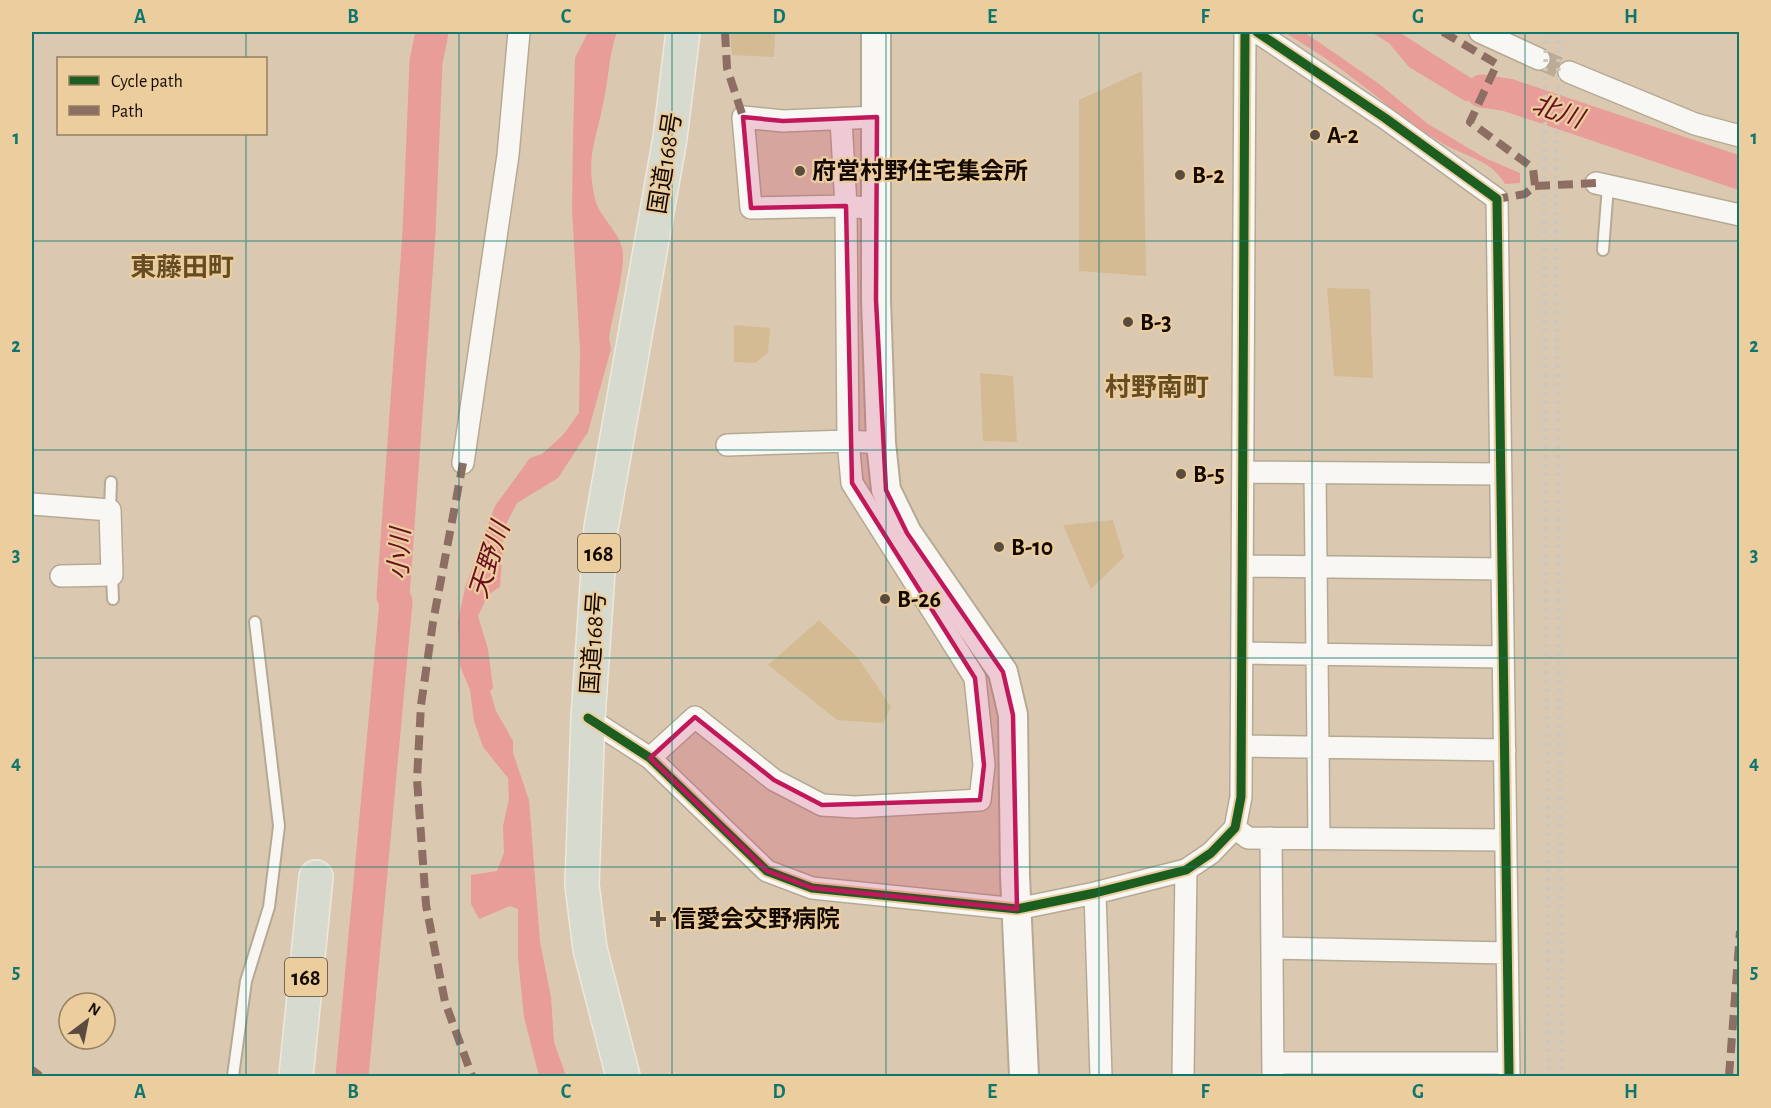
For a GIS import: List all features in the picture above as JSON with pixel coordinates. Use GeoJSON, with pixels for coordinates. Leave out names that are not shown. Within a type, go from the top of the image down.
{"type":"FeatureCollection","features":[{"type":"Feature","properties":{"kind":"highway","name":"国道168号"},"geometry":{"type":"LineString","coordinates":[[623,1077],[590,949],[582,885],[588,718],[601,528],[670,138],[683,32]]}},
{"type":"Feature","properties":{"kind":"highway","name":"168"},"geometry":{"type":"LineString","coordinates":[[296,1077],[325,878],[317,1077]]}},
{"type":"Feature","properties":{"kind":"street"},"geometry":{"type":"LineString","coordinates":[[463,463],[508,155],[519,32]]}},
{"type":"Feature","properties":{"kind":"street"},"geometry":{"type":"LineString","coordinates":[[876,32],[876,209],[881,443],[886,490],[907,533],[1003,672],[1013,715],[1017,909],[1024,1077]]}},
{"type":"Feature","properties":{"kind":"street"},"geometry":{"type":"LineString","coordinates":[[588,718],[650,758],[767,871],[812,888],[1017,909],[1095,893],[1186,870],[1211,853],[1235,828],[1241,797],[1242,746],[1245,32]]}},
{"type":"Feature","properties":{"kind":"street"},"geometry":{"type":"LineString","coordinates":[[1257,32],[1385,118],[1497,199],[1509,1070],[1273,1070],[1271,838]]}},
{"type":"Feature","properties":{"kind":"street"},"geometry":{"type":"LineString","coordinates":[[1480,32],[1504,37],[1539,59]]}},
{"type":"Feature","properties":{"kind":"street"},"geometry":{"type":"LineString","coordinates":[[1569,72],[1695,124],[1740,136]]}},
{"type":"Feature","properties":{"kind":"street"},"geometry":{"type":"LineString","coordinates":[[876,209],[846,206],[751,208],[742,117],[783,122],[877,117]]}},
{"type":"Feature","properties":{"kind":"street"},"geometry":{"type":"LineString","coordinates":[[650,758],[695,717],[774,780],[822,805],[855,807],[980,801],[984,765],[975,678],[852,483],[848,441],[846,206],[842,120]]}},
{"type":"Feature","properties":{"kind":"street"},"geometry":{"type":"LineString","coordinates":[[1602,185],[1740,215]]}},
{"type":"Feature","properties":{"kind":"street"},"geometry":{"type":"LineString","coordinates":[[727,446],[848,441],[881,443]]}},
{"type":"Feature","properties":{"kind":"street"},"geometry":{"type":"LineString","coordinates":[[1243,472],[1501,474]]}},
{"type":"Feature","properties":{"kind":"street"},"geometry":{"type":"LineString","coordinates":[[1315,473],[1319,838]]}},
{"type":"Feature","properties":{"kind":"street"},"geometry":{"type":"LineString","coordinates":[[32,504],[110,510],[112,575],[61,576]]}},
{"type":"Feature","properties":{"kind":"street"},"geometry":{"type":"LineString","coordinates":[[1243,566],[1502,569]]}},
{"type":"Feature","properties":{"kind":"street"},"geometry":{"type":"LineString","coordinates":[[1243,653],[1503,657]]}},
{"type":"Feature","properties":{"kind":"street"},"geometry":{"type":"LineString","coordinates":[[1242,746],[1504,750]]}},
{"type":"Feature","properties":{"kind":"street"},"geometry":{"type":"LineString","coordinates":[[1235,828],[1248,838],[1506,840]]}},
{"type":"Feature","properties":{"kind":"street"},"geometry":{"type":"LineString","coordinates":[[1183,1077],[1186,870]]}},
{"type":"Feature","properties":{"kind":"street"},"geometry":{"type":"LineString","coordinates":[[1095,893],[1101,1077]]}},
{"type":"Feature","properties":{"kind":"street"},"geometry":{"type":"LineString","coordinates":[[1272,948],[1507,953]]}},
{"type":"Feature","properties":{"kind":"lane"},"geometry":{"type":"LineString","coordinates":[[1602,185],[1603,250]]}},
{"type":"Feature","properties":{"kind":"lane"},"geometry":{"type":"LineString","coordinates":[[110,510],[111,482]]}},
{"type":"Feature","properties":{"kind":"lane"},"geometry":{"type":"LineString","coordinates":[[112,575],[113,599]]}},
{"type":"Feature","properties":{"kind":"lane"},"geometry":{"type":"LineString","coordinates":[[233,1077],[246,981],[269,907],[279,826],[255,621]]}},
{"type":"Feature","properties":{"kind":"highlighted area"},"geometry":{"type":"Polygon","coordinates":[[[743,117],[783,121],[877,117],[876,300],[886,490],[907,533],[1003,672],[1013,715],[1017,909],[812,888],[767,871],[650,758],[695,717],[774,780],[822,805],[980,800],[984,765],[975,678],[852,483],[846,206],[751,208],[743,117]]]}},
{"type":"Feature","properties":{"kind":"shaded area"},"geometry":{"type":"Polygon","coordinates":[[[730,32],[775,32],[774,57],[732,55],[730,32]]]}},
{"type":"Feature","properties":{"kind":"shaded area"},"geometry":{"type":"Polygon","coordinates":[[[1142,71],[1146,276],[1079,271],[1079,100],[1142,71]]]}},
{"type":"Feature","properties":{"kind":"shaded area"},"geometry":{"type":"Polygon","coordinates":[[[1327,288],[1370,289],[1373,378],[1334,376],[1327,288]]]}},
{"type":"Feature","properties":{"kind":"shaded area"},"geometry":{"type":"Polygon","coordinates":[[[734,325],[770,328],[768,353],[755,363],[734,362],[734,325]]]}},
{"type":"Feature","properties":{"kind":"shaded area"},"geometry":{"type":"Polygon","coordinates":[[[980,373],[1013,376],[1017,442],[983,441],[980,373]]]}},
{"type":"Feature","properties":{"kind":"shaded area"},"geometry":{"type":"Polygon","coordinates":[[[1113,520],[1124,557],[1091,589],[1063,525],[1113,520]]]}},
{"type":"Feature","properties":{"kind":"shaded area"},"geometry":{"type":"Polygon","coordinates":[[[819,620],[859,659],[891,707],[883,723],[837,720],[768,665],[819,620]]]}},
{"type":"Feature","properties":{"kind":"water","name":"天野川"},"geometry":{"type":"Polygon","coordinates":[[[588,32],[617,32],[593,148],[591,171],[595,199],[620,241],[623,256],[609,338],[611,349],[588,432],[558,478],[517,503],[504,528],[500,587],[488,595],[478,616],[488,649],[493,688],[490,691],[496,711],[513,741],[513,753],[529,800],[540,942],[551,997],[554,1042],[566,1076],[539,1076],[524,1017],[518,958],[518,909],[510,906],[479,919],[471,904],[471,875],[497,871],[504,853],[503,826],[509,799],[508,778],[483,747],[474,721],[470,690],[460,666],[458,621],[465,588],[495,506],[530,458],[542,454],[563,435],[579,413],[580,350],[572,210],[573,140],[575,58],[588,32]]]}},
{"type":"Feature","properties":{"kind":"water"},"geometry":{"type":"Polygon","coordinates":[[[1284,32],[1304,32],[1378,83],[1428,124],[1485,158],[1520,173],[1520,183],[1505,184],[1485,164],[1429,135],[1335,65],[1284,32]]]}},
{"type":"Feature","properties":{"kind":"water"},"geometry":{"type":"Polygon","coordinates":[[[1371,32],[1399,32],[1477,82],[1528,96],[1524,108],[1497,98],[1465,101],[1409,67],[1389,43],[1371,32]]]}},
{"type":"Feature","properties":{"kind":"waterway","name":"小川"},"geometry":{"type":"LineString","coordinates":[[352,1076],[396,602],[393,596],[419,233],[426,62],[432,32]]}},
{"type":"Feature","properties":{"kind":"waterway","name":"北川"},"geometry":{"type":"LineString","coordinates":[[1482,91],[1508,95],[1740,173]]}},
{"type":"Feature","properties":{"kind":"tunnel"},"geometry":{"type":"LineString","coordinates":[[1539,59],[1569,72]]}},
{"type":"Feature","properties":{"kind":"railway"},"geometry":{"type":"LineString","coordinates":[[1546,32],[1544,190],[1549,1076]]}},
{"type":"Feature","properties":{"kind":"railway"},"geometry":{"type":"LineString","coordinates":[[1559,32],[1556,192],[1562,1076]]}},
{"type":"Feature","properties":{"kind":"marked path"},"geometry":{"type":"LineString","coordinates":[[725,32],[727,68],[743,117]]}},
{"type":"Feature","properties":{"kind":"marked path"},"geometry":{"type":"LineString","coordinates":[[1443,32],[1497,64],[1470,122],[1533,168],[1535,186],[1525,194],[1497,199]]}},
{"type":"Feature","properties":{"kind":"marked path"},"geometry":{"type":"LineString","coordinates":[[1535,186],[1596,183]]}},
{"type":"Feature","properties":{"kind":"marked path"},"geometry":{"type":"LineString","coordinates":[[463,463],[433,622],[421,705],[417,779],[426,905],[445,1002],[472,1076]]}},
{"type":"Feature","properties":{"kind":"marked path"},"geometry":{"type":"LineString","coordinates":[[1729,1076],[1740,931]]}},
{"type":"Feature","properties":{"kind":"marked path"},"geometry":{"type":"LineString","coordinates":[[32,1070],[40,1076]]}},
{"type":"Feature","properties":{"kind":"cycle path"},"geometry":{"type":"LineString","coordinates":[[588,718],[650,758],[767,871],[812,888],[1017,909],[1095,893],[1186,870],[1211,853],[1235,828],[1241,797],[1245,32]]}},
{"type":"Feature","properties":{"kind":"cycle path"},"geometry":{"type":"LineString","coordinates":[[1257,32],[1385,118],[1497,199],[1509,1076]]}},
{"type":"Feature","properties":{"kind":"place","name":"A-2"},"geometry":{"type":"Point","coordinates":[1315,135]}},
{"type":"Feature","properties":{"kind":"place","name":"府営村野住宅集会所"},"geometry":{"type":"Point","coordinates":[800,171]}},
{"type":"Feature","properties":{"kind":"place","name":"B-2"},"geometry":{"type":"Point","coordinates":[1180,175]}},
{"type":"Feature","properties":{"kind":"place","name":"B-3"},"geometry":{"type":"Point","coordinates":[1128,322]}},
{"type":"Feature","properties":{"kind":"place","name":"B-5"},"geometry":{"type":"Point","coordinates":[1181,474]}},
{"type":"Feature","properties":{"kind":"place","name":"B-10"},"geometry":{"type":"Point","coordinates":[999,547]}},
{"type":"Feature","properties":{"kind":"place","name":"B-26"},"geometry":{"type":"Point","coordinates":[885,599]}},
{"type":"Feature","properties":{"kind":"place","name":"信愛会交野病院"},"geometry":{"type":"Point","coordinates":[658,919]}},
{"type":"Feature","properties":{"kind":"district","name":"東藤田町"},"geometry":{"type":"Point","coordinates":[182,267]}},
{"type":"Feature","properties":{"kind":"district","name":"村野南町"},"geometry":{"type":"Point","coordinates":[1157,387]}}]}
